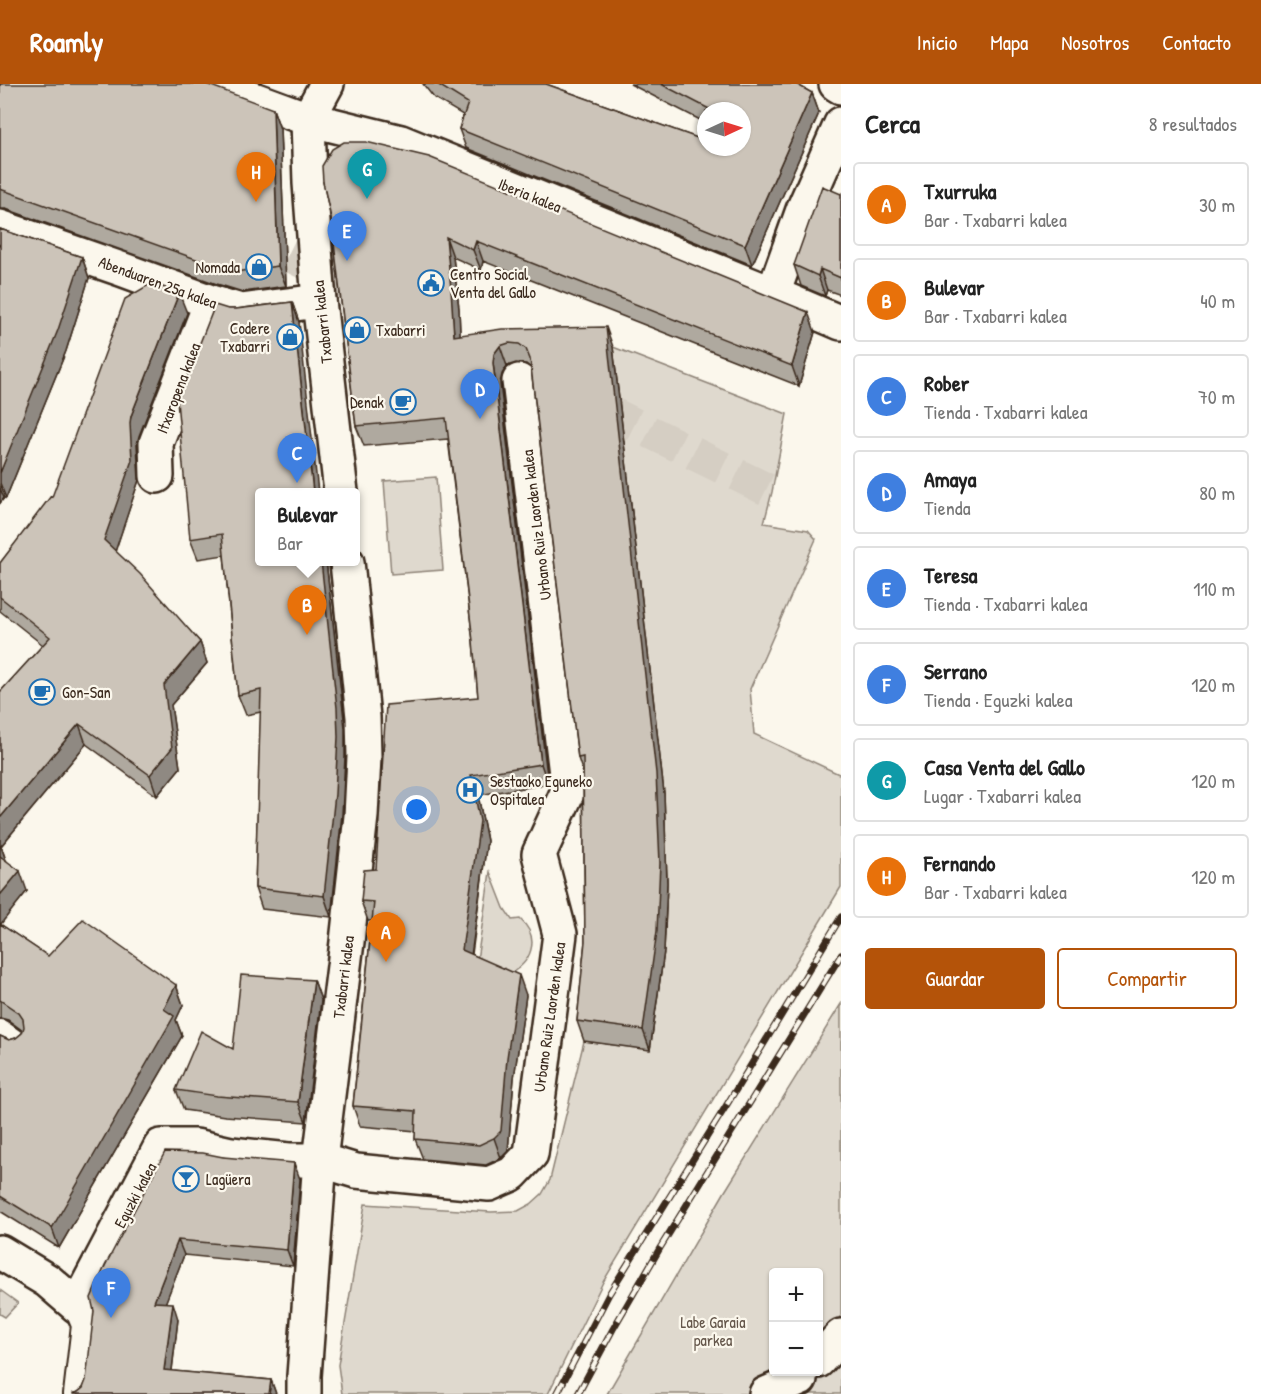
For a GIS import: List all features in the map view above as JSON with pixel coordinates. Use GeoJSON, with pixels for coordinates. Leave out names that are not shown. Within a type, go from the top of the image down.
{"type":"FeatureCollection","features":[{"type":"Feature","properties":{"kind":"street","name":"Iberia kalea"},"geometry":{"type":"LineString","coordinates":[[213,84],[308,119],[401,142],[841,323]]}},
{"type":"Feature","properties":{"kind":"street"},"geometry":{"type":"LineString","coordinates":[[308,119],[327,84]]}},
{"type":"Feature","properties":{"kind":"street"},"geometry":{"type":"LineString","coordinates":[[836,84],[841,87]]}},
{"type":"Feature","properties":{"kind":"street","name":"Txabarri kalea"},"geometry":{"type":"LineString","coordinates":[[308,119],[310,183],[319,301],[341,488]]}},
{"type":"Feature","properties":{"kind":"street"},"geometry":{"type":"LineString","coordinates":[[772,294],[803,210],[841,124]]}},
{"type":"Feature","properties":{"kind":"street","name":"Abenduaren 25a kalea"},"geometry":{"type":"LineString","coordinates":[[0,227],[241,311],[319,301]]}},
{"type":"Feature","properties":{"kind":"street","name":"Itxaropena kalea"},"geometry":{"type":"LineString","coordinates":[[157,476],[156,443],[210,302]]}},
{"type":"Feature","properties":{"kind":"street","name":"Urbano Ruiz Laorden kalea"},"geometry":{"type":"LineString","coordinates":[[321,1160],[356,1171],[489,1184],[512,1173],[531,1154],[560,934],[539,854],[568,791],[519,381]]}},
{"type":"Feature","properties":{"kind":"street","name":"Txabarri kalea"},"geometry":{"type":"LineString","coordinates":[[304,1394],[321,1160],[361,816],[364,757],[362,706],[348,566]]}},
{"type":"Feature","properties":{"kind":"street","name":"Eguzki kalea"},"geometry":{"type":"LineString","coordinates":[[77,1306],[161,1146],[196,1146],[231,1154],[289,1160],[321,1160]]}},
{"type":"Feature","properties":{"kind":"street"},"geometry":{"type":"LineString","coordinates":[[0,1252],[48,1281],[77,1306],[85,1325],[77,1394]]}},
{"type":"Feature","properties":{"kind":"street"},"geometry":{"type":"LineString","coordinates":[[823,1355],[841,1336]]}},
{"type":"Feature","properties":{"kind":"street"},"geometry":{"type":"LineString","coordinates":[[766,1394],[803,1376]]}},
{"type":"Feature","properties":{"kind":"green space"},"geometry":{"type":"Polygon","coordinates":[[[613,347],[787,414],[764,523],[808,530],[816,539],[750,689],[754,734],[841,775],[841,887],[603,1282],[548,1394],[342,1394],[338,1365],[365,1204],[491,1212],[518,1211],[531,1204],[542,1194],[550,1180],[584,1041],[650,1050],[664,951],[667,883],[664,807],[613,347]]]}},
{"type":"Feature","properties":{"kind":"green space"},"geometry":{"type":"Polygon","coordinates":[[[436,477],[443,570],[391,574],[384,481],[436,477]]]}},
{"type":"Feature","properties":{"kind":"green space"},"geometry":{"type":"Polygon","coordinates":[[[490,872],[504,908],[512,920],[520,919],[531,935],[531,950],[527,958],[507,975],[476,967],[490,872]]]}},
{"type":"Feature","properties":{"kind":"green space","name":"Labe Garaia parkea"},"geometry":{"type":"Polygon","coordinates":[[[841,1004],[841,1394],[607,1394],[724,1193],[841,1004]]]}},
{"type":"Feature","properties":{"kind":"green space"},"geometry":{"type":"Polygon","coordinates":[[[0,1290],[18,1303],[5,1317],[0,1314],[0,1290]]]}},
{"type":"Feature","properties":{"kind":"building"},"geometry":{"type":"Polygon","coordinates":[[[0,84],[206,84],[273,109],[278,266],[235,272],[0,189],[0,84]]]}},
{"type":"Feature","properties":{"kind":"building"},"geometry":{"type":"Polygon","coordinates":[[[437,84],[546,84],[697,138],[697,156],[751,156],[751,102],[697,103],[661,84],[796,84],[812,93],[745,245],[459,129],[468,103],[437,84]]]}},
{"type":"Feature","properties":{"kind":"building"},"geometry":{"type":"Polygon","coordinates":[[[344,142],[366,142],[429,157],[808,312],[792,366],[476,241],[473,250],[446,237],[454,336],[502,329],[606,327],[656,773],[660,863],[657,931],[643,1030],[577,1021],[585,941],[583,757],[578,758],[530,359],[526,349],[519,344],[509,343],[500,346],[494,354],[493,363],[541,764],[471,775],[480,821],[462,950],[519,975],[507,1058],[501,1131],[494,1138],[479,1145],[415,1139],[416,1111],[353,1106],[374,902],[361,901],[364,870],[376,869],[386,705],[478,697],[446,418],[356,426],[331,218],[322,166],[332,149],[344,142]]]}},
{"type":"Feature","properties":{"kind":"building"},"geometry":{"type":"Polygon","coordinates":[[[822,186],[841,194],[841,278],[820,269],[818,276],[794,265],[822,186]]]}},
{"type":"Feature","properties":{"kind":"building"},"geometry":{"type":"Polygon","coordinates":[[[0,229],[82,257],[58,330],[0,473],[0,229]]]}},
{"type":"Feature","properties":{"kind":"building"},"geometry":{"type":"Polygon","coordinates":[[[152,283],[179,293],[131,416],[132,460],[104,540],[140,574],[200,642],[164,685],[172,748],[150,775],[79,724],[0,818],[0,692],[50,637],[0,597],[0,563],[52,497],[125,299],[152,283]]]}},
{"type":"Feature","properties":{"kind":"building"},"geometry":{"type":"Polygon","coordinates":[[[292,302],[313,488],[255,488],[255,566],[322,566],[338,737],[335,794],[324,896],[255,888],[261,690],[238,695],[222,534],[190,539],[177,401],[215,305],[236,309],[292,302]]]}},
{"type":"Feature","properties":{"kind":"building"},"geometry":{"type":"Polygon","coordinates":[[[0,856],[20,871],[0,895],[0,856]]]}},
{"type":"Feature","properties":{"kind":"building"},"geometry":{"type":"Polygon","coordinates":[[[83,919],[176,985],[164,1009],[174,1016],[52,1228],[0,1196],[0,1036],[9,1040],[16,1038],[22,1033],[24,1027],[19,1013],[0,1000],[0,924],[48,956],[83,919]]]}},
{"type":"Feature","properties":{"kind":"building"},"geometry":{"type":"Polygon","coordinates":[[[241,975],[314,980],[298,1102],[217,1096],[176,1090],[201,1031],[233,1049],[241,975]]]}},
{"type":"Feature","properties":{"kind":"building"},"geometry":{"type":"Polygon","coordinates":[[[165,1152],[203,1153],[294,1163],[287,1250],[178,1240],[154,1302],[173,1303],[164,1370],[271,1380],[269,1394],[73,1394],[83,1388],[86,1380],[94,1311],[91,1298],[105,1266],[165,1152]]]}},
{"type":"Feature","properties":{"kind":"tunnel"},"geometry":{"type":"LineString","coordinates":[[244,233],[378,299]]}},
{"type":"Feature","properties":{"kind":"tunnel"},"geometry":{"type":"LineString","coordinates":[[473,345],[772,492]]}},
{"type":"Feature","properties":{"kind":"railway"},"geometry":{"type":"LineString","coordinates":[[557,1394],[609,1294],[841,917]]}},
{"type":"Feature","properties":{"kind":"railway"},"geometry":{"type":"LineString","coordinates":[[578,1394],[660,1248],[841,955]]}},
{"type":"Feature","properties":{"kind":"place","name":"Casa Venta del Gallo"},"geometry":{"type":"Point","coordinates":[367,199]}},
{"type":"Feature","properties":{"kind":"place","name":"Fernando"},"geometry":{"type":"Point","coordinates":[256,202]}},
{"type":"Feature","properties":{"kind":"place","name":"Teresa"},"geometry":{"type":"Point","coordinates":[347,261]}},
{"type":"Feature","properties":{"kind":"place","name":"Nomada"},"geometry":{"type":"Point","coordinates":[259,267]}},
{"type":"Feature","properties":{"kind":"place","name":"Centro Social Venta del Gallo"},"geometry":{"type":"Point","coordinates":[431,283]}},
{"type":"Feature","properties":{"kind":"place","name":"Txabarri"},"geometry":{"type":"Point","coordinates":[357,330]}},
{"type":"Feature","properties":{"kind":"place","name":"Codere Txabarri"},"geometry":{"type":"Point","coordinates":[290,337]}},
{"type":"Feature","properties":{"kind":"place","name":"Denak"},"geometry":{"type":"Point","coordinates":[403,402]}},
{"type":"Feature","properties":{"kind":"place","name":"Amaya"},"geometry":{"type":"Point","coordinates":[480,419]}},
{"type":"Feature","properties":{"kind":"place","name":"Rober"},"geometry":{"type":"Point","coordinates":[297,483]}},
{"type":"Feature","properties":{"kind":"place","name":"Bulevar"},"geometry":{"type":"Point","coordinates":[307,635]}},
{"type":"Feature","properties":{"kind":"place","name":"Gon-San"},"geometry":{"type":"Point","coordinates":[42,692]}},
{"type":"Feature","properties":{"kind":"place","name":"Sestaoko Eguneko Ospitalea"},"geometry":{"type":"Point","coordinates":[470,790]}},
{"type":"Feature","properties":{"kind":"place","name":"Txurruka"},"geometry":{"type":"Point","coordinates":[386,962]}},
{"type":"Feature","properties":{"kind":"place","name":"Lagüera"},"geometry":{"type":"Point","coordinates":[186,1179]}},
{"type":"Feature","properties":{"kind":"place","name":"Serrano"},"geometry":{"type":"Point","coordinates":[111,1318]}}]}
